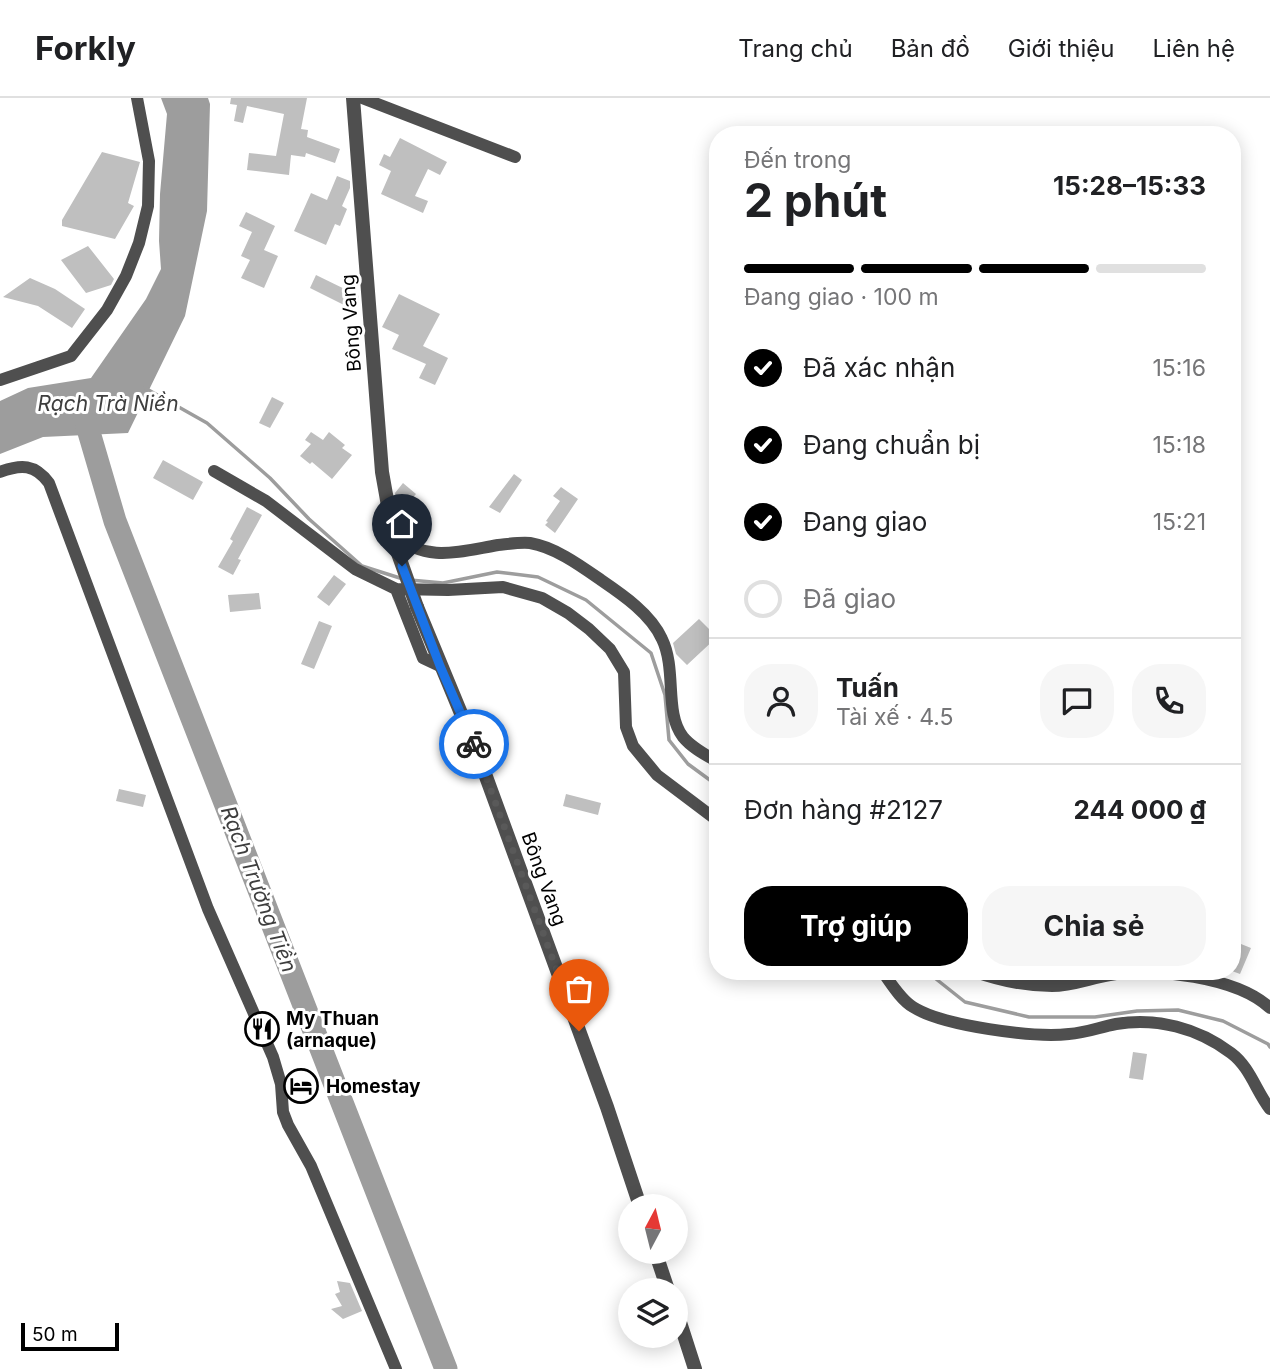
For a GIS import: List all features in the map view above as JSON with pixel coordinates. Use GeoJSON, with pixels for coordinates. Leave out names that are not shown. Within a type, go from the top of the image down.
{"type":"FeatureCollection","features":[{"type":"Feature","properties":{"kind":"street"},"geometry":{"type":"LineString","coordinates":[[0,380],[71,356],[107,310],[126,276],[139,243],[148,206],[149,161],[137,98]]}},
{"type":"Feature","properties":{"kind":"street","name":"Bông Vang"},"geometry":{"type":"LineString","coordinates":[[353,98],[382,472],[393,540],[440,666],[482,765],[636,1194]]}},
{"type":"Feature","properties":{"kind":"street"},"geometry":{"type":"LineString","coordinates":[[362,98],[515,157]]}},
{"type":"Feature","properties":{"kind":"street"},"geometry":{"type":"LineString","coordinates":[[0,472],[27,467],[41,472],[49,484],[204,898],[273,1057],[288,1125],[311,1166],[396,1369]]}},
{"type":"Feature","properties":{"kind":"street"},"geometry":{"type":"LineString","coordinates":[[214,471],[266,500],[355,569],[396,589],[503,587],[542,598],[568,613],[610,649],[624,672],[626,727],[633,746],[657,775],[709,814]]}},
{"type":"Feature","properties":{"kind":"street"},"geometry":{"type":"LineString","coordinates":[[393,540],[430,554],[530,543],[552,550],[601,580],[649,619],[662,638],[670,670],[671,710],[676,725],[683,737],[709,756]]}},
{"type":"Feature","properties":{"kind":"street"},"geometry":{"type":"LineString","coordinates":[[396,589],[423,658],[440,666]]}},
{"type":"Feature","properties":{"kind":"street"},"geometry":{"type":"LineString","coordinates":[[889,980],[911,1006],[932,1017],[980,1027],[1039,1036],[1092,1032],[1113,1024],[1141,1021],[1165,1023],[1195,1032],[1234,1055],[1251,1076],[1260,1096],[1270,1109]]}},
{"type":"Feature","properties":{"kind":"street"},"geometry":{"type":"LineString","coordinates":[[1008,980],[1053,986],[1089,980]]}},
{"type":"Feature","properties":{"kind":"street"},"geometry":{"type":"LineString","coordinates":[[1205,980],[1228,986],[1265,1003],[1270,1008]]}},
{"type":"Feature","properties":{"kind":"street"},"geometry":{"type":"LineString","coordinates":[[688,1347],[695,1369]]}},
{"type":"Feature","properties":{"kind":"water","name":"Rạch Trà Niền"},"geometry":{"type":"Polygon","coordinates":[[[161,98],[208,98],[210,104],[207,211],[185,316],[128,433],[43,437],[0,454],[0,401],[28,388],[91,378],[146,299],[161,269],[160,194],[167,114],[161,98]]]}},
{"type":"Feature","properties":{"kind":"building"},"geometry":{"type":"Polygon","coordinates":[[[231,98],[307,98],[301,129],[308,130],[307,137],[340,149],[335,163],[306,153],[305,157],[291,155],[289,175],[247,170],[249,153],[276,156],[284,114],[247,106],[243,123],[234,121],[237,105],[230,104],[231,98]]]}},
{"type":"Feature","properties":{"kind":"building"},"geometry":{"type":"Polygon","coordinates":[[[400,138],[447,162],[440,175],[428,169],[415,196],[428,201],[423,213],[381,194],[391,171],[379,165],[384,154],[390,157],[400,138]]]}},
{"type":"Feature","properties":{"kind":"building"},"geometry":{"type":"Polygon","coordinates":[[[102,152],[140,162],[128,203],[134,206],[115,239],[62,226],[62,220],[102,152]]]}},
{"type":"Feature","properties":{"kind":"building"},"geometry":{"type":"Polygon","coordinates":[[[337,176],[350,181],[350,188],[342,206],[347,209],[340,226],[335,224],[326,245],[294,231],[311,193],[327,200],[337,176]]]}},
{"type":"Feature","properties":{"kind":"building"},"geometry":{"type":"Polygon","coordinates":[[[246,212],[275,226],[264,250],[278,256],[264,288],[241,278],[250,260],[241,256],[252,232],[239,226],[246,212]]]}},
{"type":"Feature","properties":{"kind":"building"},"geometry":{"type":"Polygon","coordinates":[[[88,246],[114,279],[111,285],[86,293],[61,260],[88,246]]]}},
{"type":"Feature","properties":{"kind":"building"},"geometry":{"type":"Polygon","coordinates":[[[316,275],[359,296],[354,310],[310,288],[316,275]]]}},
{"type":"Feature","properties":{"kind":"building"},"geometry":{"type":"Polygon","coordinates":[[[30,278],[55,289],[85,309],[72,328],[38,306],[3,297],[30,278]]]}},
{"type":"Feature","properties":{"kind":"building"},"geometry":{"type":"Polygon","coordinates":[[[399,294],[440,314],[423,346],[448,358],[435,385],[419,378],[426,364],[392,349],[399,335],[382,327],[399,294]]]}},
{"type":"Feature","properties":{"kind":"building"},"geometry":{"type":"Polygon","coordinates":[[[272,397],[284,403],[270,428],[259,423],[272,397]]]}},
{"type":"Feature","properties":{"kind":"building"},"geometry":{"type":"Polygon","coordinates":[[[311,432],[323,440],[329,432],[345,445],[342,448],[352,455],[332,479],[312,462],[310,464],[300,456],[311,444],[305,440],[311,432]]]}},
{"type":"Feature","properties":{"kind":"building"},"geometry":{"type":"Polygon","coordinates":[[[163,460],[203,482],[193,500],[153,478],[163,460]]]}},
{"type":"Feature","properties":{"kind":"building"},"geometry":{"type":"Polygon","coordinates":[[[514,474],[522,480],[500,513],[489,507],[514,474]]]}},
{"type":"Feature","properties":{"kind":"building"},"geometry":{"type":"Polygon","coordinates":[[[403,483],[416,494],[402,510],[398,507],[395,493],[403,483]]]}},
{"type":"Feature","properties":{"kind":"building"},"geometry":{"type":"Polygon","coordinates":[[[561,487],[578,499],[555,533],[545,525],[560,501],[553,496],[561,487]]]}},
{"type":"Feature","properties":{"kind":"building"},"geometry":{"type":"Polygon","coordinates":[[[247,507],[262,515],[238,559],[241,560],[233,575],[218,567],[233,541],[230,539],[247,507]]]}},
{"type":"Feature","properties":{"kind":"building"},"geometry":{"type":"Polygon","coordinates":[[[334,575],[346,584],[329,606],[317,597],[334,575]]]}},
{"type":"Feature","properties":{"kind":"building"},"geometry":{"type":"Polygon","coordinates":[[[259,593],[261,609],[230,612],[228,595],[259,593]]]}},
{"type":"Feature","properties":{"kind":"building"},"geometry":{"type":"Polygon","coordinates":[[[699,619],[709,629],[709,644],[687,665],[676,654],[673,643],[699,619]]]}},
{"type":"Feature","properties":{"kind":"building"},"geometry":{"type":"Polygon","coordinates":[[[319,621],[332,626],[314,669],[301,664],[319,621]]]}},
{"type":"Feature","properties":{"kind":"building"},"geometry":{"type":"Polygon","coordinates":[[[119,789],[146,795],[143,807],[116,801],[119,789]]]}},
{"type":"Feature","properties":{"kind":"building"},"geometry":{"type":"Polygon","coordinates":[[[566,794],[601,803],[598,815],[563,806],[566,794]]]}},
{"type":"Feature","properties":{"kind":"building"},"geometry":{"type":"Polygon","coordinates":[[[1241,944],[1251,948],[1241,972],[1241,944]]]}},
{"type":"Feature","properties":{"kind":"building"},"geometry":{"type":"Polygon","coordinates":[[[1133,1052],[1147,1054],[1143,1080],[1129,1078],[1133,1052]]]}},
{"type":"Feature","properties":{"kind":"building"},"geometry":{"type":"Polygon","coordinates":[[[337,1281],[350,1283],[362,1311],[343,1319],[331,1309],[342,1306],[335,1294],[340,1292],[337,1281]]]}},
{"type":"Feature","properties":{"kind":"waterway"},"geometry":{"type":"LineString","coordinates":[[145,388],[207,423],[270,478],[309,519],[362,566],[403,579]]}},
{"type":"Feature","properties":{"kind":"waterway","name":"Rạch Trường Tiền"},"geometry":{"type":"LineString","coordinates":[[81,405],[115,521],[446,1369]]}},
{"type":"Feature","properties":{"kind":"waterway"},"geometry":{"type":"LineString","coordinates":[[410,580],[443,583],[497,572],[538,577],[586,600],[651,653],[665,695],[669,740],[688,764],[709,779]]}},
{"type":"Feature","properties":{"kind":"waterway"},"geometry":{"type":"LineString","coordinates":[[937,980],[965,1002],[1029,1017],[1095,1017],[1137,1011],[1178,1010],[1223,1021],[1270,1047]]}},
{"type":"Feature","properties":{"kind":"way so far"},"geometry":{"type":"LineString","coordinates":[[474,744],[579,1031]]}},
{"type":"Feature","properties":{"kind":"place","name":"My Thuan (arnaque)"},"geometry":{"type":"Point","coordinates":[262,1029]}},
{"type":"Feature","properties":{"kind":"place","name":"Homestay"},"geometry":{"type":"Point","coordinates":[301,1086]}},
{"type":"Feature","properties":{"kind":"route"},"geometry":{"type":"LineString","coordinates":[[402,566],[440,666],[474,744]]}}]}
